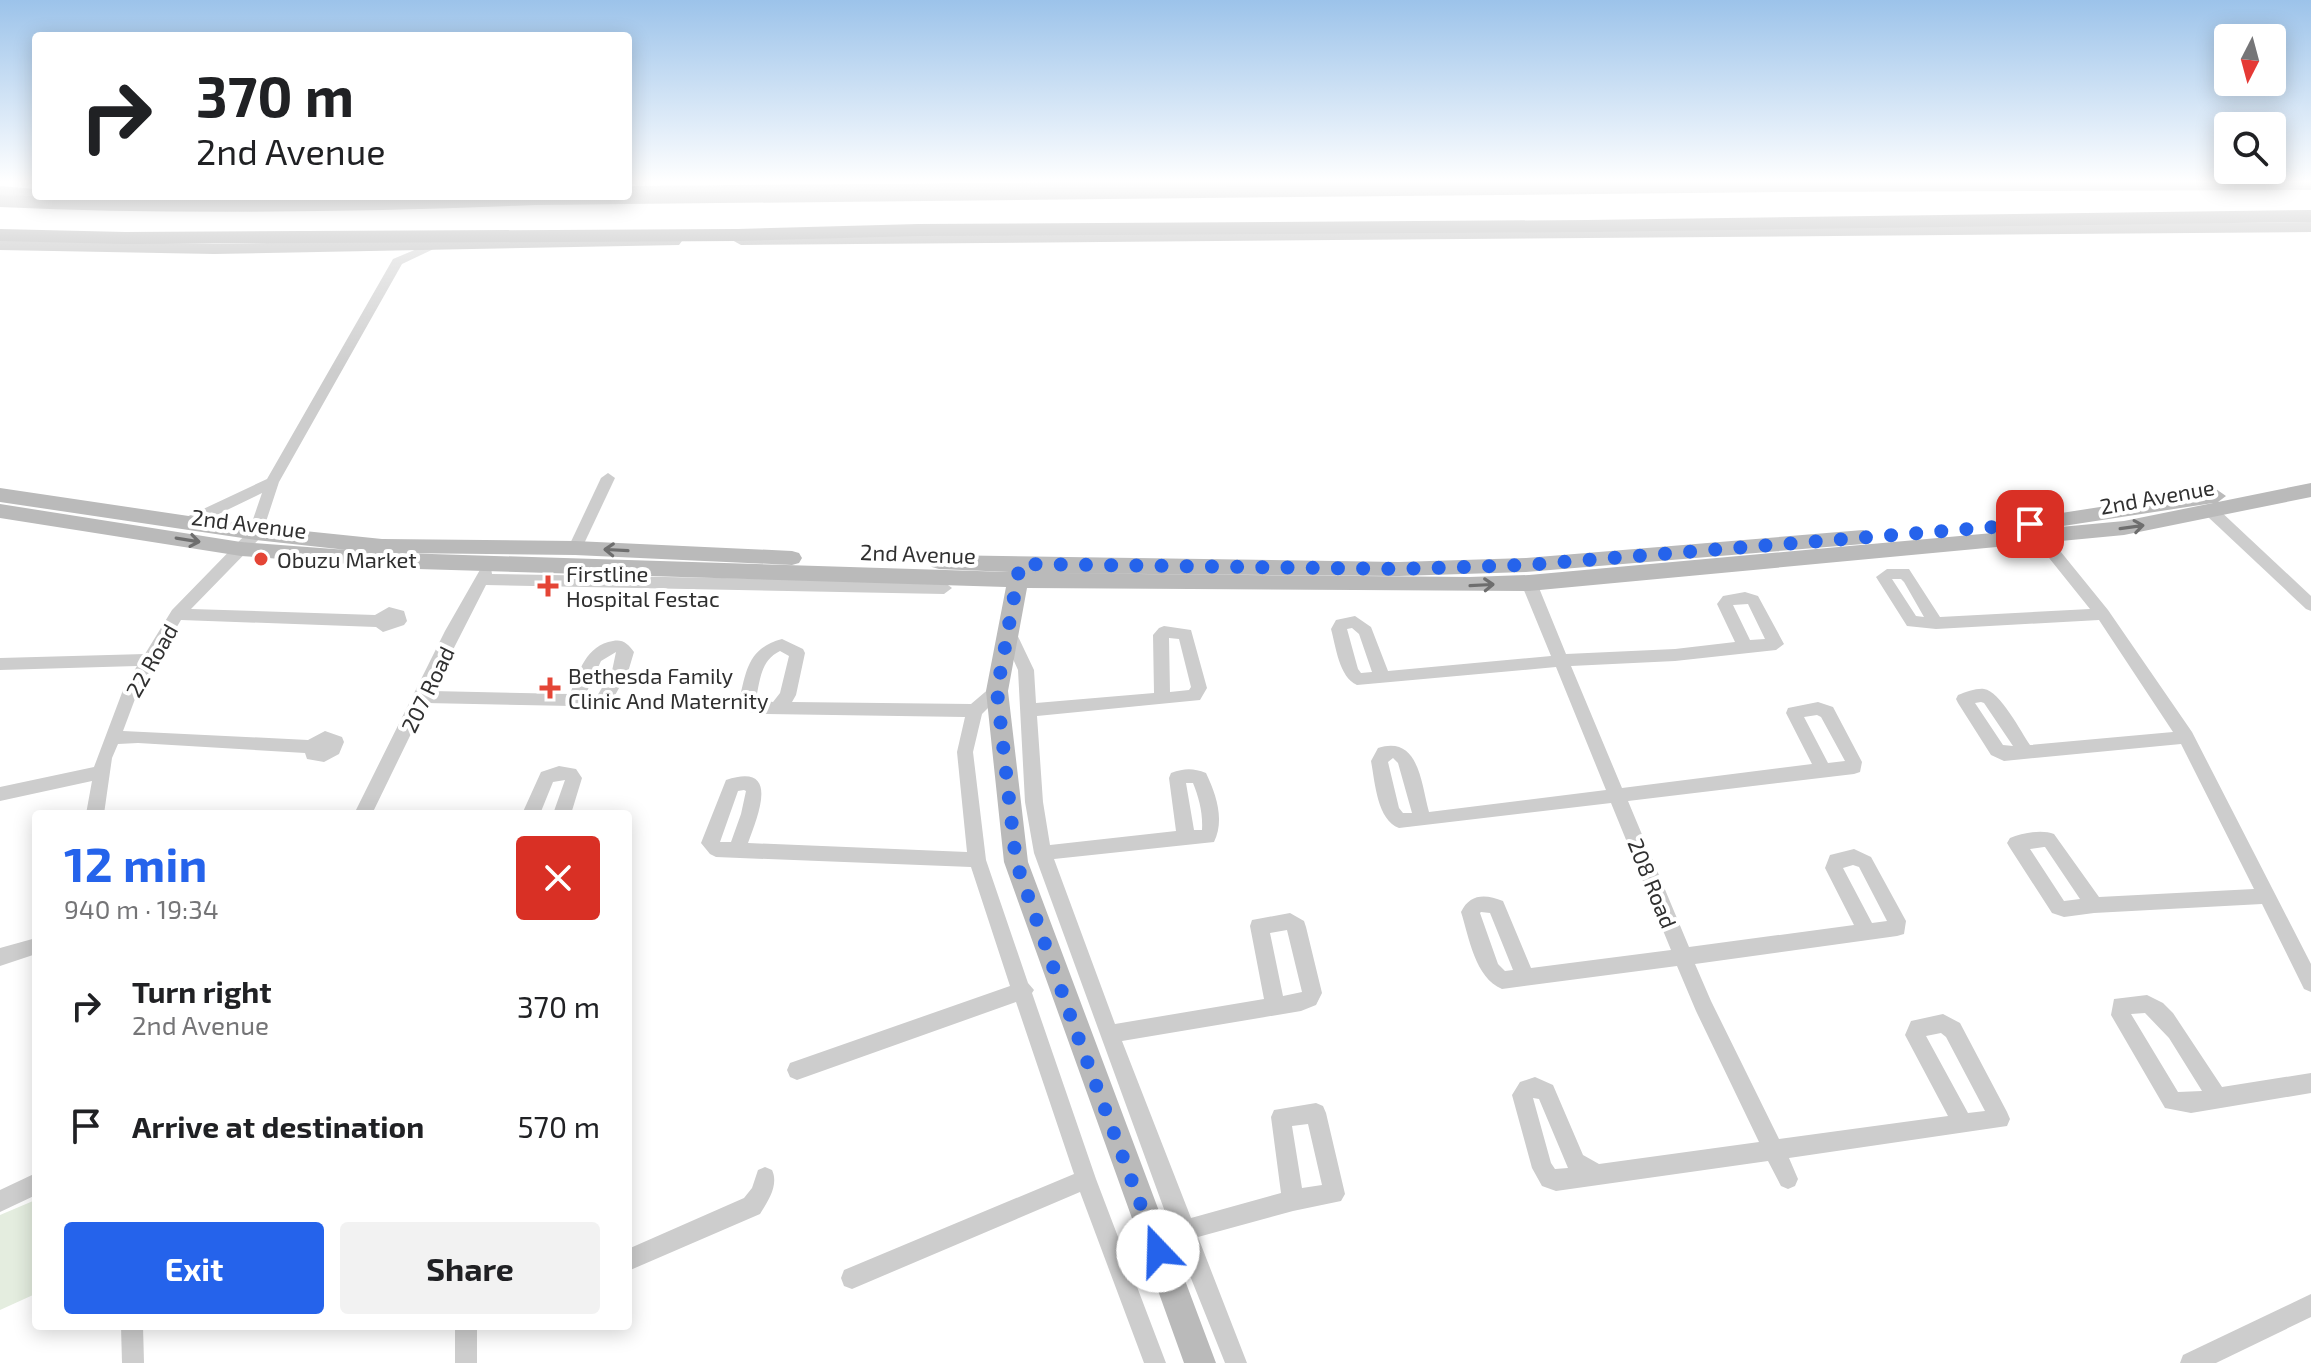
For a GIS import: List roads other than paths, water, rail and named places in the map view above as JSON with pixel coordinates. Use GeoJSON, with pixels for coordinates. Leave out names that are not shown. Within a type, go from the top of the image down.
{"type":"FeatureCollection","features":[{"type":"Feature","properties":{"kind":"main road"},"geometry":{"type":"LineString","coordinates":[[0,245],[214,249],[479,244]]}},
{"type":"Feature","properties":{"kind":"street"},"geometry":{"type":"LineString","coordinates":[[256,533],[272,482],[397,262],[436,244]]}},
{"type":"Feature","properties":{"kind":"street"},"geometry":{"type":"LineString","coordinates":[[380,245],[397,262]]}},
{"type":"Feature","properties":{"kind":"street","name":"2nd Avenue"},"geometry":{"type":"LineString","coordinates":[[0,495],[256,533],[382,546],[575,548],[1019,572],[1382,586],[1529,583],[2036,530],[2204,499],[2311,474]]}},
{"type":"Feature","properties":{"kind":"street"},"geometry":{"type":"LineString","coordinates":[[575,548],[608,478]]}},
{"type":"Feature","properties":{"kind":"street"},"geometry":{"type":"LineString","coordinates":[[187,523],[272,482]]}},
{"type":"Feature","properties":{"kind":"street","name":"2nd Avenue"},"geometry":{"type":"LineString","coordinates":[[0,511],[241,549],[486,572],[1399,569],[1526,565],[2036,530],[2124,528],[2311,490]]}},
{"type":"Feature","properties":{"kind":"street"},"geometry":{"type":"LineString","coordinates":[[2212,512],[2307,599]]}},
{"type":"Feature","properties":{"kind":"street"},"geometry":{"type":"LineString","coordinates":[[2036,530],[2103,614],[2186,737],[2311,983]]}},
{"type":"Feature","properties":{"kind":"street","name":"22 Road"},"geometry":{"type":"LineString","coordinates":[[96,810],[102,772],[131,690],[177,614],[256,533]]}},
{"type":"Feature","properties":{"kind":"street"},"geometry":{"type":"LineString","coordinates":[[486,572],[944,588]]}},
{"type":"Feature","properties":{"kind":"street","name":"207 Road"},"geometry":{"type":"LineString","coordinates":[[365,810],[486,572]]}},
{"type":"Feature","properties":{"kind":"street"},"geometry":{"type":"LineString","coordinates":[[1019,572],[997,691],[1016,862],[1070,1017],[1126,1159],[1200,1363]]}},
{"type":"Feature","properties":{"kind":"street","name":"208 Road"},"geometry":{"type":"LineString","coordinates":[[1529,583],[1703,1005],[1788,1179]]}},
{"type":"Feature","properties":{"kind":"street"},"geometry":{"type":"LineString","coordinates":[[177,614],[380,621]]}},
{"type":"Feature","properties":{"kind":"street"},"geometry":{"type":"LineString","coordinates":[[1936,623],[2103,614]]}},
{"type":"Feature","properties":{"kind":"street"},"geometry":{"type":"LineString","coordinates":[[1008,630],[1026,670],[1034,802],[1043,853],[1183,1231],[1236,1363]]}},
{"type":"Feature","properties":{"kind":"street"},"geometry":{"type":"LineString","coordinates":[[1382,678],[1561,661],[1665,658],[1745,646]]}},
{"type":"Feature","properties":{"kind":"street"},"geometry":{"type":"LineString","coordinates":[[0,664],[149,660]]}},
{"type":"Feature","properties":{"kind":"street"},"geometry":{"type":"LineString","coordinates":[[997,691],[975,711],[965,752],[977,860],[1024,990],[1086,1179],[1155,1363]]}},
{"type":"Feature","properties":{"kind":"street"},"geometry":{"type":"LineString","coordinates":[[421,697],[575,700]]}},
{"type":"Feature","properties":{"kind":"street"},"geometry":{"type":"LineString","coordinates":[[1028,710],[1162,699]]}},
{"type":"Feature","properties":{"kind":"street"},"geometry":{"type":"LineString","coordinates":[[778,707],[975,711]]}},
{"type":"Feature","properties":{"kind":"street"},"geometry":{"type":"LineString","coordinates":[[113,738],[138,736],[312,747]]}},
{"type":"Feature","properties":{"kind":"street"},"geometry":{"type":"LineString","coordinates":[[2026,752],[2186,737]]}},
{"type":"Feature","properties":{"kind":"street"},"geometry":{"type":"LineString","coordinates":[[1423,819],[1823,770]]}},
{"type":"Feature","properties":{"kind":"street"},"geometry":{"type":"LineString","coordinates":[[0,794],[102,772]]}},
{"type":"Feature","properties":{"kind":"street"},"geometry":{"type":"LineString","coordinates":[[533,810],[547,777],[559,773],[570,774],[574,778],[563,810]]}},
{"type":"Feature","properties":{"kind":"street"},"geometry":{"type":"LineString","coordinates":[[1043,853],[1186,837]]}},
{"type":"Feature","properties":{"kind":"street"},"geometry":{"type":"LineString","coordinates":[[2094,905],[2048,839],[2016,843],[2058,907],[2064,909],[2269,896]]}},
{"type":"Feature","properties":{"kind":"street"},"geometry":{"type":"LineString","coordinates":[[737,849],[977,860]]}},
{"type":"Feature","properties":{"kind":"street"},"geometry":{"type":"LineString","coordinates":[[1525,977],[1867,932]]}},
{"type":"Feature","properties":{"kind":"street"},"geometry":{"type":"LineString","coordinates":[[0,957],[32,947]]}},
{"type":"Feature","properties":{"kind":"street"},"geometry":{"type":"LineString","coordinates":[[797,1070],[1024,990]]}},
{"type":"Feature","properties":{"kind":"street"},"geometry":{"type":"LineString","coordinates":[[2217,1098],[2155,1007],[2121,1005],[2121,1015],[2172,1101],[2191,1103],[2311,1083]]}},
{"type":"Feature","properties":{"kind":"street"},"geometry":{"type":"LineString","coordinates":[[1109,1034],[1275,1006]]}},
{"type":"Feature","properties":{"kind":"street"},"geometry":{"type":"LineString","coordinates":[[1597,1174],[1576,1162],[1546,1092],[1539,1088],[1527,1089],[1522,1095],[1546,1176],[1561,1181],[2000,1119],[1950,1025],[1943,1023],[1918,1028],[1915,1035],[1963,1124]]}},
{"type":"Feature","properties":{"kind":"street"},"geometry":{"type":"LineString","coordinates":[[632,1258],[752,1206],[761,1193],[765,1177]]}},
{"type":"Feature","properties":{"kind":"street"},"geometry":{"type":"LineString","coordinates":[[852,1278],[1086,1179]]}},
{"type":"Feature","properties":{"kind":"street"},"geometry":{"type":"LineString","coordinates":[[0,1201],[32,1186]]}},
{"type":"Feature","properties":{"kind":"street"},"geometry":{"type":"LineString","coordinates":[[1183,1231],[1293,1200]]}},
{"type":"Feature","properties":{"kind":"street"},"geometry":{"type":"LineString","coordinates":[[2191,1363],[2311,1305]]}},
{"type":"Feature","properties":{"kind":"street"},"geometry":{"type":"LineString","coordinates":[[132,1330],[133,1363]]}},
{"type":"Feature","properties":{"kind":"street"},"geometry":{"type":"LineString","coordinates":[[466,1363],[469,1330]]}},
{"type":"Feature","properties":{"kind":"place","name":"Obuzu Market"},"geometry":{"type":"Point","coordinates":[261,559]}},
{"type":"Feature","properties":{"kind":"place","name":"Firstline Hospital Festac"},"geometry":{"type":"Point","coordinates":[548,586]}},
{"type":"Feature","properties":{"kind":"place","name":"Bethesda Family Clinic And Maternity"},"geometry":{"type":"Point","coordinates":[550,688]}}]}
